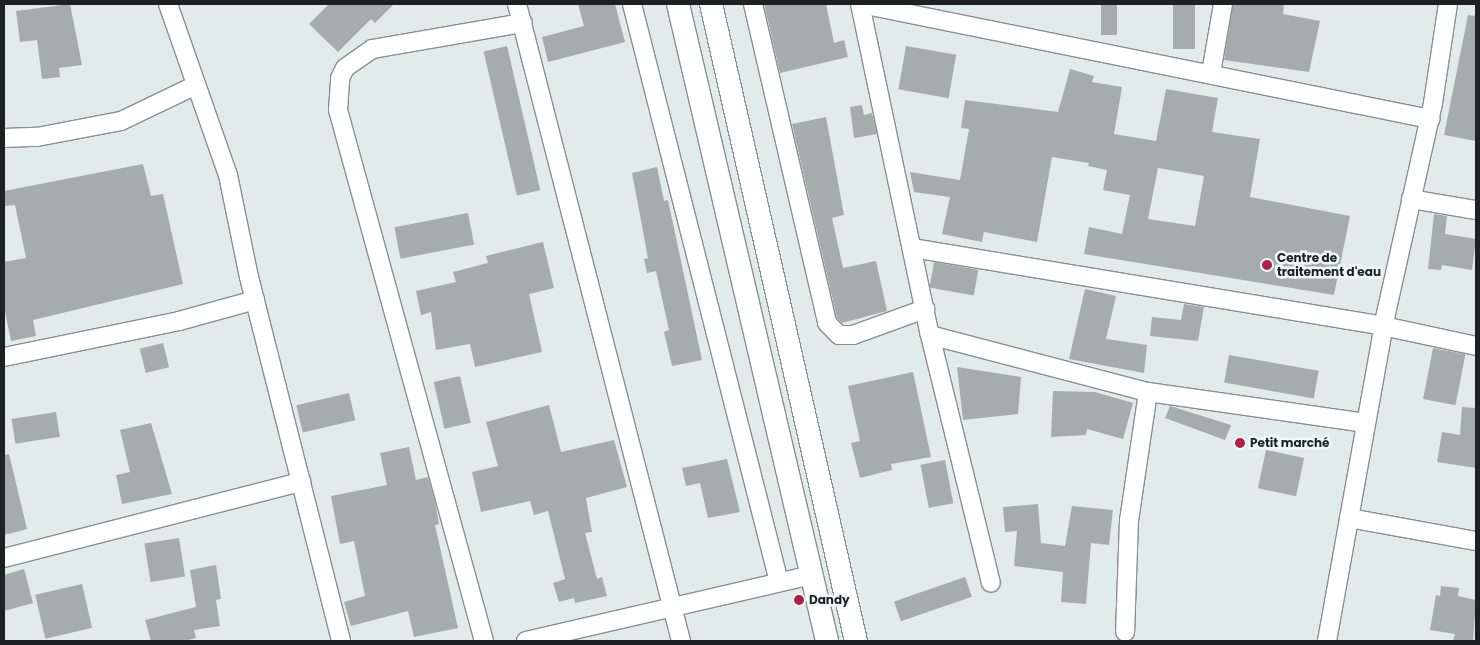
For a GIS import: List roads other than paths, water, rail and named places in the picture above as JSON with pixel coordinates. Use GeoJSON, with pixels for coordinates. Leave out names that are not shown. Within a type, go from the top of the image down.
{"type":"FeatureCollection","features":[{"type":"Feature","properties":{"kind":"main road"},"geometry":{"type":"LineString","coordinates":[[678,4],[826,641]]}},
{"type":"Feature","properties":{"kind":"main road"},"geometry":{"type":"LineString","coordinates":[[710,4],[856,641]]}},
{"type":"Feature","properties":{"kind":"street"},"geometry":{"type":"LineString","coordinates":[[168,4],[228,175],[255,300],[341,641]]}},
{"type":"Feature","properties":{"kind":"street"},"geometry":{"type":"LineString","coordinates":[[518,4],[681,641]]}},
{"type":"Feature","properties":{"kind":"street"},"geometry":{"type":"LineString","coordinates":[[632,4],[779,582]]}},
{"type":"Feature","properties":{"kind":"street"},"geometry":{"type":"LineString","coordinates":[[753,4],[827,323],[838,335],[853,335],[926,309]]}},
{"type":"Feature","properties":{"kind":"street"},"geometry":{"type":"LineString","coordinates":[[991,583],[930,335],[861,4],[1430,118]]}},
{"type":"Feature","properties":{"kind":"street"},"geometry":{"type":"LineString","coordinates":[[1211,73],[1223,4]]}},
{"type":"Feature","properties":{"kind":"street"},"geometry":{"type":"LineString","coordinates":[[1327,641],[1383,326],[1430,118],[1448,4]]}},
{"type":"Feature","properties":{"kind":"street"},"geometry":{"type":"LineString","coordinates":[[484,641],[338,110],[340,78],[345,68],[372,49],[523,23]]}},
{"type":"Feature","properties":{"kind":"street"},"geometry":{"type":"LineString","coordinates":[[4,138],[37,137],[121,121],[196,85]]}},
{"type":"Feature","properties":{"kind":"street"},"geometry":{"type":"LineString","coordinates":[[1412,199],[1476,210]]}},
{"type":"Feature","properties":{"kind":"street"},"geometry":{"type":"LineString","coordinates":[[913,248],[1383,326],[1476,346]]}},
{"type":"Feature","properties":{"kind":"street"},"geometry":{"type":"LineString","coordinates":[[4,357],[179,321],[255,300]]}},
{"type":"Feature","properties":{"kind":"street"},"geometry":{"type":"LineString","coordinates":[[930,335],[1148,392],[1366,422]]}},
{"type":"Feature","properties":{"kind":"street"},"geometry":{"type":"LineString","coordinates":[[1125,632],[1129,520],[1148,392]]}},
{"type":"Feature","properties":{"kind":"street"},"geometry":{"type":"LineString","coordinates":[[4,558],[301,482]]}},
{"type":"Feature","properties":{"kind":"street"},"geometry":{"type":"LineString","coordinates":[[1348,518],[1476,541]]}},
{"type":"Feature","properties":{"kind":"street"},"geometry":{"type":"LineString","coordinates":[[526,641],[811,575]]}},
{"type":"Feature","properties":{"kind":"place","name":"Centre de traitement d'eau"},"geometry":{"type":"Point","coordinates":[1267,265]}},
{"type":"Feature","properties":{"kind":"place","name":"Petit marché"},"geometry":{"type":"Point","coordinates":[1240,443]}},
{"type":"Feature","properties":{"kind":"place","name":"Dandy"},"geometry":{"type":"Point","coordinates":[799,600]}}]}
